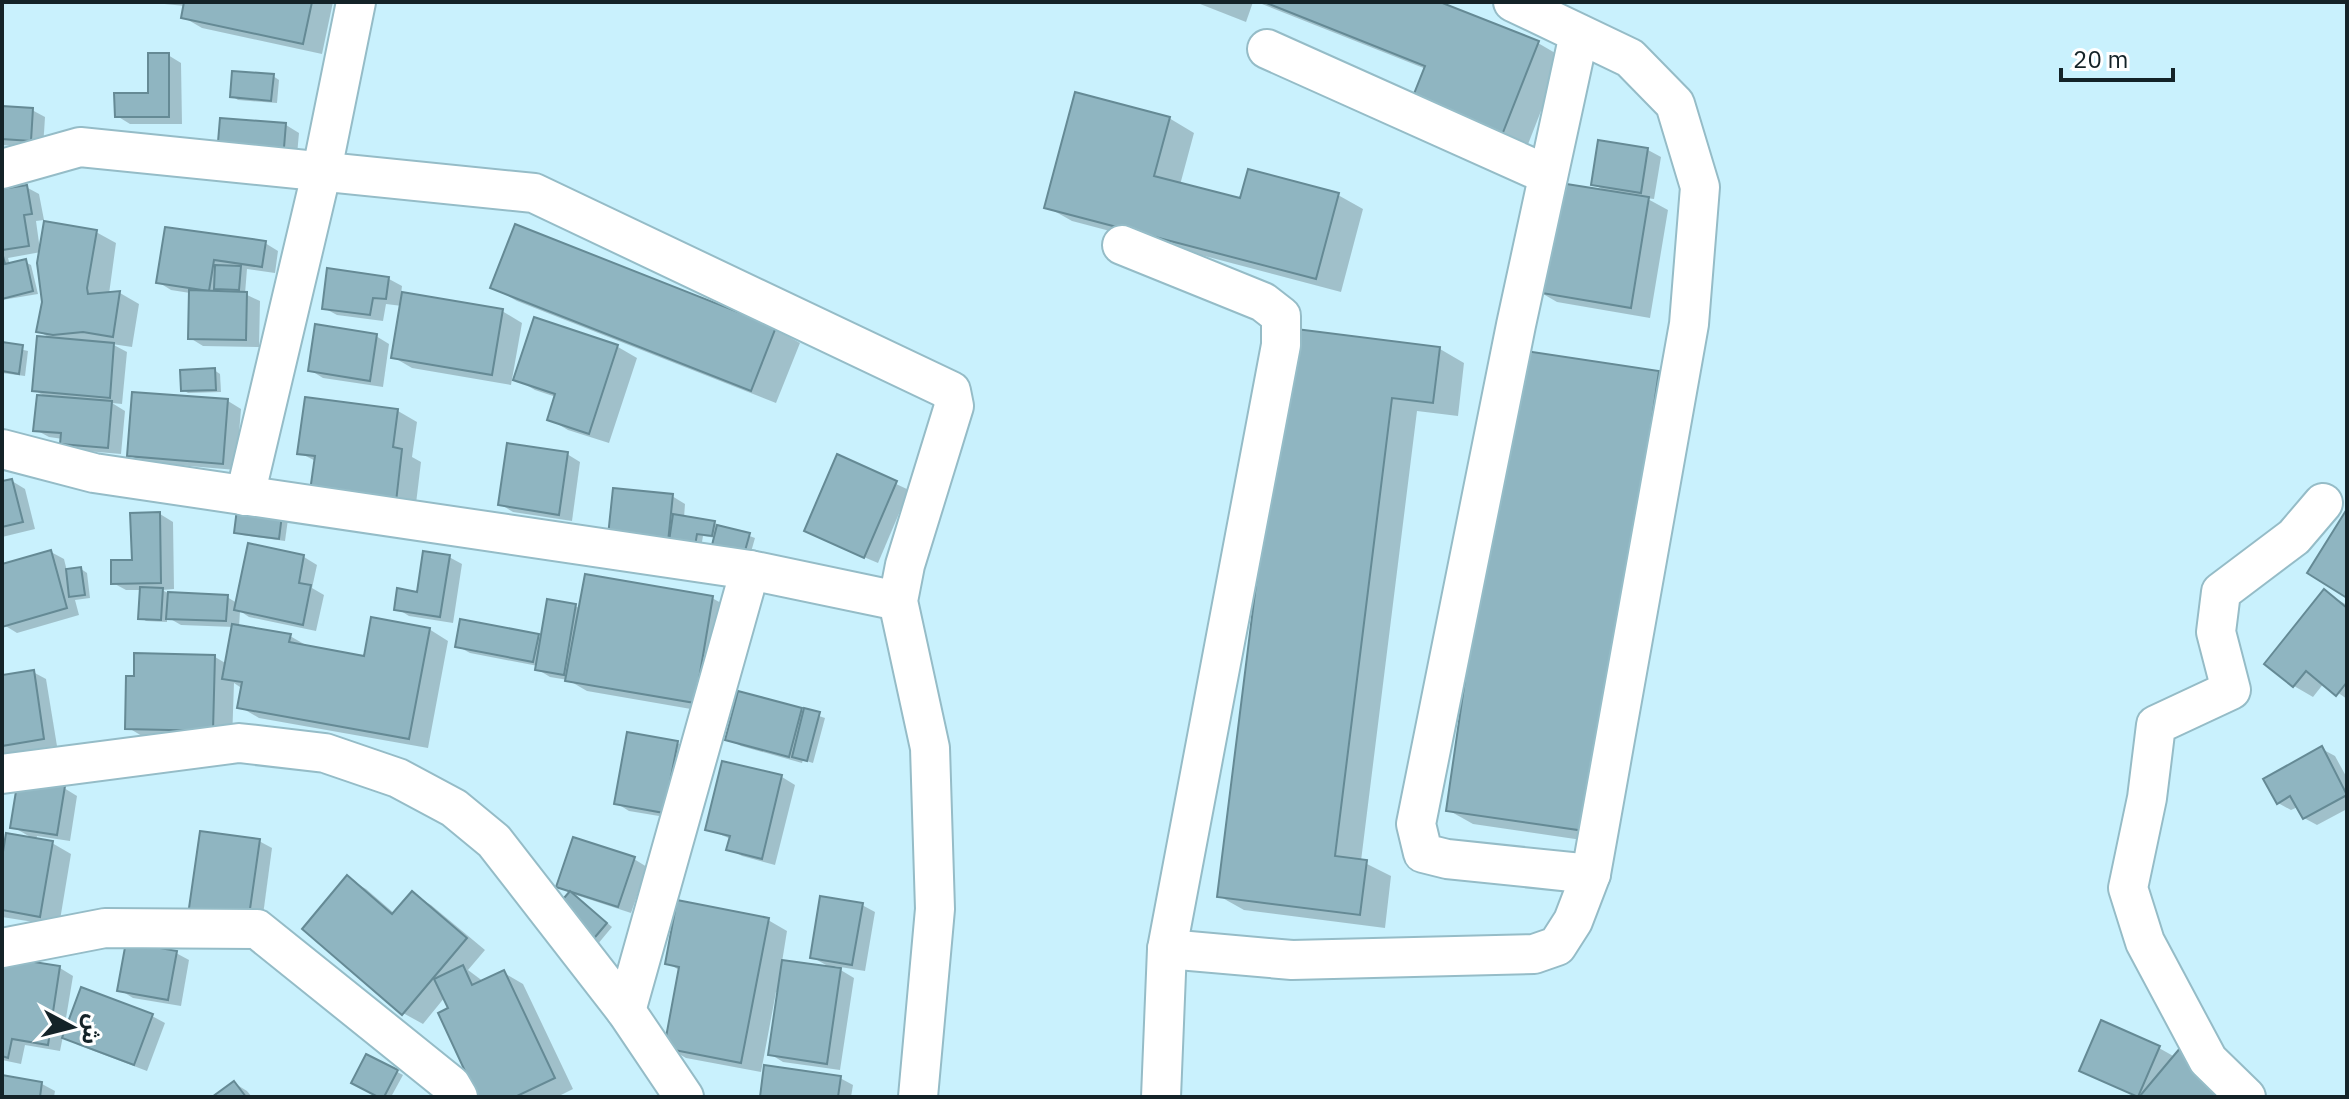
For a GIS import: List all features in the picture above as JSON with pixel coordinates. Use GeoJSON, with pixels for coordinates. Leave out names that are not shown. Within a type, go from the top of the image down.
{"type":"FeatureCollection","features":[{"type":"Feature","properties":{"kind":"street"},"geometry":{"type":"LineString","coordinates":[[245,496],[322,170],[356,2]]}},
{"type":"Feature","properties":{"kind":"street"},"geometry":{"type":"LineString","coordinates":[[1167,949],[1292,960],[1534,954],[1557,946],[1573,921],[1591,874],[1689,324],[1700,187],[1675,104],[1630,58],[1513,2]]}},
{"type":"Feature","properties":{"kind":"street"},"geometry":{"type":"LineString","coordinates":[[1579,34],[1512,340],[1416,824],[1423,853],[1447,859],[1591,874]]}},
{"type":"Feature","properties":{"kind":"street"},"geometry":{"type":"LineString","coordinates":[[1267,49],[1548,175]]}},
{"type":"Feature","properties":{"kind":"street"},"geometry":{"type":"LineString","coordinates":[[2,169],[80,147],[534,193],[951,391],[954,406],[905,565],[898,601],[930,748],[935,909],[918,1097]]}},
{"type":"Feature","properties":{"kind":"street"},"geometry":{"type":"LineString","coordinates":[[1122,245],[1263,302],[1281,316],[1281,345],[1167,949],[1161,1097]]}},
{"type":"Feature","properties":{"kind":"street"},"geometry":{"type":"LineString","coordinates":[[2,449],[94,473],[750,570],[898,601]]}},
{"type":"Feature","properties":{"kind":"street"},"geometry":{"type":"LineString","coordinates":[[2246,1097],[2208,1060],[2145,942],[2128,888],[2147,798],[2156,725],[2231,690],[2216,632],[2221,592],[2294,537],[2323,503]]}},
{"type":"Feature","properties":{"kind":"street"},"geometry":{"type":"LineString","coordinates":[[626,1011],[750,570]]}},
{"type":"Feature","properties":{"kind":"street"},"geometry":{"type":"LineString","coordinates":[[2,774],[239,743],[325,753],[398,778],[454,808],[494,841],[626,1011],[684,1097]]}},
{"type":"Feature","properties":{"kind":"street"},"geometry":{"type":"LineString","coordinates":[[2,948],[105,928],[257,929],[451,1085],[458,1097]]}},
{"type":"Feature","properties":{"kind":"building"},"geometry":{"type":"Polygon","coordinates":[[[184,2],[312,2],[303,44],[181,18],[184,2]]]}},
{"type":"Feature","properties":{"kind":"building"},"geometry":{"type":"Polygon","coordinates":[[[1264,2],[1440,2],[1539,41],[1500,140],[1410,104],[1425,66],[1264,2]]]}},
{"type":"Feature","properties":{"kind":"building"},"geometry":{"type":"Polygon","coordinates":[[[148,53],[169,53],[169,117],[115,117],[114,93],[148,93],[148,53]]]}},
{"type":"Feature","properties":{"kind":"building"},"geometry":{"type":"Polygon","coordinates":[[[232,71],[274,74],[271,101],[230,97],[232,71]]]}},
{"type":"Feature","properties":{"kind":"building"},"geometry":{"type":"Polygon","coordinates":[[[1075,92],[1170,117],[1154,176],[1240,198],[1248,169],[1339,193],[1316,279],[1044,208],[1075,92]]]}},
{"type":"Feature","properties":{"kind":"building"},"geometry":{"type":"Polygon","coordinates":[[[2,106],[33,108],[31,141],[2,139],[2,106]]]}},
{"type":"Feature","properties":{"kind":"building"},"geometry":{"type":"Polygon","coordinates":[[[220,118],[286,123],[283,160],[217,154],[220,118]]]}},
{"type":"Feature","properties":{"kind":"building"},"geometry":{"type":"Polygon","coordinates":[[[1598,140],[1648,148],[1641,193],[1591,185],[1598,140]]]}},
{"type":"Feature","properties":{"kind":"building"},"geometry":{"type":"Polygon","coordinates":[[[1554,182],[1649,197],[1631,308],[1536,292],[1554,182]]]}},
{"type":"Feature","properties":{"kind":"building"},"geometry":{"type":"Polygon","coordinates":[[[27,185],[32,214],[24,215],[29,246],[2,250],[2,189],[27,185]]]}},
{"type":"Feature","properties":{"kind":"building"},"geometry":{"type":"Polygon","coordinates":[[[44,221],[97,230],[87,288],[88,294],[120,291],[113,337],[83,332],[53,335],[36,332],[42,302],[37,263],[44,221]]]}},
{"type":"Feature","properties":{"kind":"building"},"geometry":{"type":"Polygon","coordinates":[[[515,224],[776,327],[751,391],[490,288],[515,224]]]}},
{"type":"Feature","properties":{"kind":"building"},"geometry":{"type":"Polygon","coordinates":[[[165,227],[266,241],[262,267],[214,260],[209,291],[156,283],[165,227]]]}},
{"type":"Feature","properties":{"kind":"building"},"geometry":{"type":"Polygon","coordinates":[[[2,252],[5,264],[26,259],[33,291],[2,299],[2,252]]]}},
{"type":"Feature","properties":{"kind":"building"},"geometry":{"type":"Polygon","coordinates":[[[215,265],[241,266],[239,290],[214,289],[215,265]]]}},
{"type":"Feature","properties":{"kind":"building"},"geometry":{"type":"Polygon","coordinates":[[[327,268],[389,277],[386,299],[373,298],[370,315],[322,309],[327,268]]]}},
{"type":"Feature","properties":{"kind":"building"},"geometry":{"type":"Polygon","coordinates":[[[189,290],[247,292],[246,340],[188,339],[189,290]]]}},
{"type":"Feature","properties":{"kind":"building"},"geometry":{"type":"Polygon","coordinates":[[[402,292],[503,309],[492,375],[391,358],[402,292]]]}},
{"type":"Feature","properties":{"kind":"building"},"geometry":{"type":"Polygon","coordinates":[[[534,317],[618,345],[589,434],[547,420],[555,394],[513,380],[534,317]]]}},
{"type":"Feature","properties":{"kind":"building"},"geometry":{"type":"Polygon","coordinates":[[[315,324],[377,334],[370,381],[308,371],[315,324]]]}},
{"type":"Feature","properties":{"kind":"building"},"geometry":{"type":"Polygon","coordinates":[[[1288,328],[1440,347],[1433,403],[1392,398],[1335,856],[1367,860],[1360,915],[1217,897],[1288,328]]]}},
{"type":"Feature","properties":{"kind":"building"},"geometry":{"type":"Polygon","coordinates":[[[37,336],[114,343],[110,398],[32,391],[37,336]]]}},
{"type":"Feature","properties":{"kind":"building"},"geometry":{"type":"Polygon","coordinates":[[[2,342],[23,345],[19,374],[2,371],[2,342]]]}},
{"type":"Feature","properties":{"kind":"building"},"geometry":{"type":"Polygon","coordinates":[[[1513,349],[1659,371],[1592,832],[1446,811],[1513,349]]]}},
{"type":"Feature","properties":{"kind":"building"},"geometry":{"type":"Polygon","coordinates":[[[215,368],[216,390],[181,391],[180,370],[215,368]]]}},
{"type":"Feature","properties":{"kind":"building"},"geometry":{"type":"Polygon","coordinates":[[[132,392],[228,399],[223,464],[127,456],[132,392]]]}},
{"type":"Feature","properties":{"kind":"building"},"geometry":{"type":"Polygon","coordinates":[[[37,395],[112,401],[108,448],[60,444],[61,433],[33,431],[37,395]]]}},
{"type":"Feature","properties":{"kind":"building"},"geometry":{"type":"Polygon","coordinates":[[[305,397],[398,409],[393,447],[402,449],[396,502],[310,491],[315,456],[297,454],[305,397]]]}},
{"type":"Feature","properties":{"kind":"building"},"geometry":{"type":"Polygon","coordinates":[[[507,443],[568,452],[559,515],[498,505],[507,443]]]}},
{"type":"Feature","properties":{"kind":"building"},"geometry":{"type":"Polygon","coordinates":[[[837,454],[897,481],[864,558],[804,531],[837,454]]]}},
{"type":"Feature","properties":{"kind":"building"},"geometry":{"type":"Polygon","coordinates":[[[12,479],[23,522],[2,527],[2,481],[12,479]]]}},
{"type":"Feature","properties":{"kind":"building"},"geometry":{"type":"Polygon","coordinates":[[[613,488],[673,494],[668,542],[608,536],[613,488]]]}},
{"type":"Feature","properties":{"kind":"building"},"geometry":{"type":"Polygon","coordinates":[[[238,501],[283,507],[279,539],[234,533],[238,501]]]}},
{"type":"Feature","properties":{"kind":"building"},"geometry":{"type":"Polygon","coordinates":[[[160,512],[161,583],[111,584],[111,560],[132,560],[130,513],[160,512]]]}},
{"type":"Feature","properties":{"kind":"building"},"geometry":{"type":"Polygon","coordinates":[[[2345,512],[2347,514],[2347,598],[2307,573],[2345,512]]]}},
{"type":"Feature","properties":{"kind":"building"},"geometry":{"type":"Polygon","coordinates":[[[673,514],[715,521],[712,536],[697,534],[695,546],[669,541],[673,514]]]}},
{"type":"Feature","properties":{"kind":"building"},"geometry":{"type":"Polygon","coordinates":[[[717,525],[750,533],[743,558],[711,549],[717,525]]]}},
{"type":"Feature","properties":{"kind":"building"},"geometry":{"type":"Polygon","coordinates":[[[248,543],[304,555],[299,583],[311,585],[303,625],[234,610],[248,543]]]}},
{"type":"Feature","properties":{"kind":"building"},"geometry":{"type":"Polygon","coordinates":[[[51,550],[67,608],[2,627],[2,564],[51,550]]]}},
{"type":"Feature","properties":{"kind":"building"},"geometry":{"type":"Polygon","coordinates":[[[423,551],[450,555],[440,617],[394,610],[397,588],[417,592],[423,551]]]}},
{"type":"Feature","properties":{"kind":"building"},"geometry":{"type":"Polygon","coordinates":[[[81,567],[85,595],[69,597],[66,569],[81,567]]]}},
{"type":"Feature","properties":{"kind":"building"},"geometry":{"type":"Polygon","coordinates":[[[585,574],[713,596],[695,703],[565,681],[585,574]]]}},
{"type":"Feature","properties":{"kind":"building"},"geometry":{"type":"Polygon","coordinates":[[[140,587],[163,588],[161,620],[138,619],[140,587]]]}},
{"type":"Feature","properties":{"kind":"building"},"geometry":{"type":"Polygon","coordinates":[[[2324,589],[2347,608],[2347,682],[2336,696],[2306,671],[2293,687],[2264,664],[2324,589]]]}},
{"type":"Feature","properties":{"kind":"building"},"geometry":{"type":"Polygon","coordinates":[[[168,592],[228,595],[226,621],[166,619],[168,592]]]}},
{"type":"Feature","properties":{"kind":"building"},"geometry":{"type":"Polygon","coordinates":[[[547,599],[576,604],[564,675],[535,670],[547,599]]]}},
{"type":"Feature","properties":{"kind":"building"},"geometry":{"type":"Polygon","coordinates":[[[371,617],[430,628],[409,739],[237,708],[242,682],[222,679],[232,624],[291,634],[289,642],[364,656],[371,617]]]}},
{"type":"Feature","properties":{"kind":"building"},"geometry":{"type":"Polygon","coordinates":[[[460,619],[539,634],[533,662],[455,647],[460,619]]]}},
{"type":"Feature","properties":{"kind":"building"},"geometry":{"type":"Polygon","coordinates":[[[134,653],[215,655],[213,731],[125,729],[126,676],[134,676],[134,653]]]}},
{"type":"Feature","properties":{"kind":"building"},"geometry":{"type":"Polygon","coordinates":[[[34,670],[44,739],[2,746],[2,675],[34,670]]]}},
{"type":"Feature","properties":{"kind":"building"},"geometry":{"type":"Polygon","coordinates":[[[738,691],[802,708],[789,757],[725,740],[738,691]]]}},
{"type":"Feature","properties":{"kind":"building"},"geometry":{"type":"Polygon","coordinates":[[[804,708],[820,712],[807,761],[792,757],[804,708]]]}},
{"type":"Feature","properties":{"kind":"building"},"geometry":{"type":"Polygon","coordinates":[[[627,732],[678,741],[664,813],[614,804],[627,732]]]}},
{"type":"Feature","properties":{"kind":"building"},"geometry":{"type":"Polygon","coordinates":[[[2322,746],[2347,795],[2303,819],[2290,796],[2277,804],[2263,779],[2322,746]]]}},
{"type":"Feature","properties":{"kind":"building"},"geometry":{"type":"Polygon","coordinates":[[[722,761],[782,775],[762,859],[726,850],[730,836],[705,830],[722,761]]]}},
{"type":"Feature","properties":{"kind":"building"},"geometry":{"type":"Polygon","coordinates":[[[18,779],[65,786],[57,835],[10,828],[18,779]]]}},
{"type":"Feature","properties":{"kind":"building"},"geometry":{"type":"Polygon","coordinates":[[[200,831],[260,839],[248,923],[188,915],[200,831]]]}},
{"type":"Feature","properties":{"kind":"building"},"geometry":{"type":"Polygon","coordinates":[[[6,833],[53,841],[40,917],[2,910],[2,858],[6,833]]]}},
{"type":"Feature","properties":{"kind":"building"},"geometry":{"type":"Polygon","coordinates":[[[573,837],[635,857],[618,907],[556,887],[573,837]]]}},
{"type":"Feature","properties":{"kind":"building"},"geometry":{"type":"Polygon","coordinates":[[[347,875],[392,914],[412,891],[467,938],[402,1015],[302,929],[347,875]]]}},
{"type":"Feature","properties":{"kind":"building"},"geometry":{"type":"Polygon","coordinates":[[[570,891],[607,923],[590,943],[553,911],[570,891]]]}},
{"type":"Feature","properties":{"kind":"building"},"geometry":{"type":"Polygon","coordinates":[[[820,896],[863,903],[852,965],[810,958],[820,896]]]}},
{"type":"Feature","properties":{"kind":"building"},"geometry":{"type":"Polygon","coordinates":[[[677,900],[769,918],[741,1063],[664,1048],[679,967],[665,964],[677,900]]]}},
{"type":"Feature","properties":{"kind":"building"},"geometry":{"type":"Polygon","coordinates":[[[126,942],[177,951],[168,1000],[117,991],[126,942]]]}},
{"type":"Feature","properties":{"kind":"building"},"geometry":{"type":"Polygon","coordinates":[[[2,957],[60,966],[48,1045],[12,1039],[8,1058],[2,1056],[2,957]]]}},
{"type":"Feature","properties":{"kind":"building"},"geometry":{"type":"Polygon","coordinates":[[[782,960],[841,968],[827,1064],[768,1055],[782,960]]]}},
{"type":"Feature","properties":{"kind":"building"},"geometry":{"type":"Polygon","coordinates":[[[463,965],[472,985],[504,970],[555,1078],[515,1097],[477,1097],[438,1013],[448,1008],[434,979],[463,965]]]}},
{"type":"Feature","properties":{"kind":"building"},"geometry":{"type":"Polygon","coordinates":[[[81,987],[153,1014],[134,1065],[62,1038],[81,987]]]}},
{"type":"Feature","properties":{"kind":"building"},"geometry":{"type":"Polygon","coordinates":[[[2101,1020],[2160,1046],[2138,1097],[2079,1071],[2101,1020]]]}},
{"type":"Feature","properties":{"kind":"building"},"geometry":{"type":"Polygon","coordinates":[[[2181,1047],[2241,1097],[2139,1097],[2181,1047]]]}},
{"type":"Feature","properties":{"kind":"building"},"geometry":{"type":"Polygon","coordinates":[[[366,1054],[398,1070],[384,1097],[351,1083],[366,1054]]]}},
{"type":"Feature","properties":{"kind":"building"},"geometry":{"type":"Polygon","coordinates":[[[764,1065],[841,1076],[838,1097],[760,1097],[764,1065]]]}},
{"type":"Feature","properties":{"kind":"building"},"geometry":{"type":"Polygon","coordinates":[[[2,1075],[42,1082],[40,1097],[2,1097],[2,1075]]]}},
{"type":"Feature","properties":{"kind":"building"},"geometry":{"type":"Polygon","coordinates":[[[234,1081],[246,1097],[212,1097],[234,1081]]]}}]}
